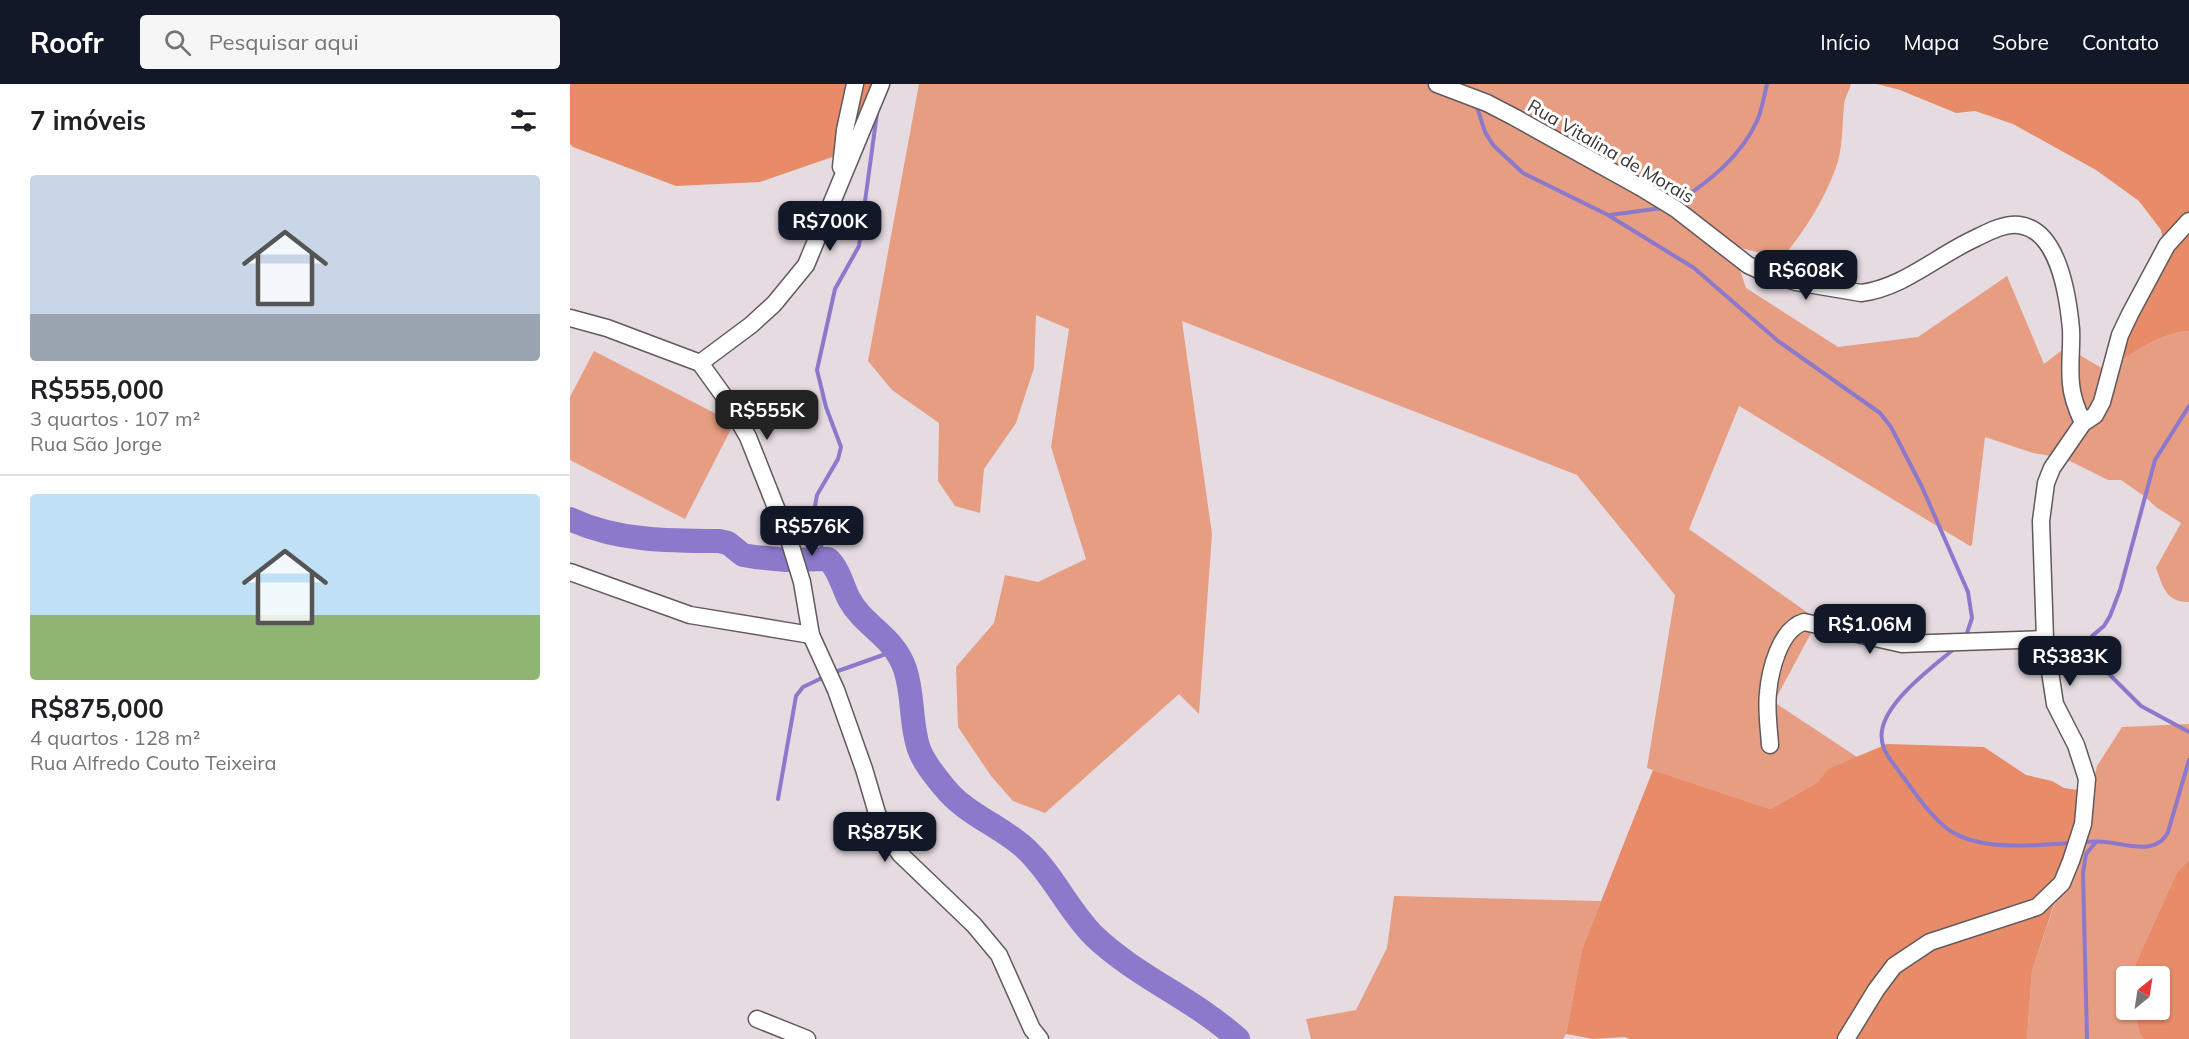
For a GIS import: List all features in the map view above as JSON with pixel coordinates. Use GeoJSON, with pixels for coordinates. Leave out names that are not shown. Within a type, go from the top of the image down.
{"type":"FeatureCollection","features":[{"type":"Feature","properties":{"kind":"street"},"geometry":{"type":"LineString","coordinates":[[839,183],[845,130],[855,84]]}},
{"type":"Feature","properties":{"kind":"street"},"geometry":{"type":"LineString","coordinates":[[700,363],[751,325],[795,279],[812,250],[881,84]]}},
{"type":"Feature","properties":{"kind":"street","name":"Rua Vitalina de Morais"},"geometry":{"type":"LineString","coordinates":[[1437,84],[1487,103],[1641,187],[1676,209],[1748,265],[1777,278],[1861,292],[1871,291],[1888,286],[1975,238],[1994,230],[2018,224],[2029,228],[2044,240],[2054,254],[2062,275],[2071,331],[2072,392],[2083,423]]}},
{"type":"Feature","properties":{"kind":"street"},"geometry":{"type":"LineString","coordinates":[[1846,1039],[1876,990],[1894,966],[1930,942],[2037,907],[2062,883],[2083,824],[2087,779],[2076,745],[2055,704],[2045,639],[2043,501],[2046,483],[2052,468],[2083,423],[2095,415],[2102,402],[2120,335],[2130,314],[2167,244],[2189,221]]}},
{"type":"Feature","properties":{"kind":"street"},"geometry":{"type":"LineString","coordinates":[[570,318],[607,328],[700,363],[726,399],[748,437],[790,543],[802,582],[811,635],[836,690],[877,813],[888,837],[900,854],[974,925],[999,956],[1036,1036]]}},
{"type":"Feature","properties":{"kind":"street"},"geometry":{"type":"LineString","coordinates":[[570,572],[690,615],[811,635]]}},
{"type":"Feature","properties":{"kind":"street"},"geometry":{"type":"LineString","coordinates":[[1770,745],[1768,693],[1776,658],[1785,635],[1796,625],[1804,622],[1902,644],[2045,639]]}},
{"type":"Feature","properties":{"kind":"street"},"geometry":{"type":"LineString","coordinates":[[757,1019],[807,1039]]}},
{"type":"Feature","properties":{"kind":"shaded area"},"geometry":{"type":"Polygon","coordinates":[[[570,84],[883,84],[844,153],[760,182],[676,186],[573,147],[570,144],[570,84]]]}},
{"type":"Feature","properties":{"kind":"shaded area"},"geometry":{"type":"Polygon","coordinates":[[[919,84],[1851,84],[1844,103],[1842,141],[1838,161],[1822,200],[1799,236],[1782,258],[1732,246],[1746,288],[1838,347],[1918,337],[2007,276],[2044,364],[2070,344],[2074,352],[2107,371],[2156,340],[2189,331],[2189,602],[2175,599],[2166,592],[2156,568],[2181,523],[2121,480],[2108,480],[2058,455],[2057,457],[2033,453],[1985,437],[1972,545],[1970,546],[1739,406],[1689,529],[1818,620],[1774,702],[1857,757],[1829,769],[1818,782],[1770,809],[1647,768],[1675,595],[1577,475],[1182,321],[1212,534],[1199,714],[1179,694],[1045,813],[1013,801],[991,776],[958,727],[956,667],[994,623],[1005,575],[1038,582],[1086,559],[1051,447],[1069,329],[1036,315],[1034,368],[1016,423],[984,469],[980,513],[955,506],[938,481],[939,423],[892,390],[868,361],[919,84]]]}},
{"type":"Feature","properties":{"kind":"shaded area"},"geometry":{"type":"Polygon","coordinates":[[[1877,84],[2189,84],[2189,331],[2156,340],[2107,371],[2165,252],[2161,230],[2139,201],[2096,170],[2013,124],[1975,111],[1956,113],[1900,90],[1877,84]]]}},
{"type":"Feature","properties":{"kind":"shaded area"},"geometry":{"type":"Polygon","coordinates":[[[594,351],[734,423],[685,519],[570,460],[570,397],[594,351]]]}},
{"type":"Feature","properties":{"kind":"shaded area"},"geometry":{"type":"Polygon","coordinates":[[[2189,724],[2189,860],[2177,872],[2135,966],[2116,966],[2116,1020],[2137,1020],[2139,1033],[2144,1039],[2027,1039],[2032,971],[2087,808],[2097,766],[2122,727],[2189,724]]]}},
{"type":"Feature","properties":{"kind":"shaded area"},"geometry":{"type":"Polygon","coordinates":[[[1887,744],[1984,747],[2026,775],[2052,781],[2064,788],[2091,792],[2032,971],[2027,1039],[1629,1039],[1625,1037],[1593,1039],[1566,1034],[1582,949],[1653,770],[1770,809],[1818,782],[1828,769],[1887,744]]]}},
{"type":"Feature","properties":{"kind":"shaded area"},"geometry":{"type":"Polygon","coordinates":[[[2189,860],[2189,1039],[2144,1039],[2139,1033],[2137,1020],[2170,1020],[2170,966],[2135,966],[2177,872],[2189,860]]]}},
{"type":"Feature","properties":{"kind":"shaded area"},"geometry":{"type":"Polygon","coordinates":[[[1394,896],[1601,901],[1582,949],[1566,1034],[1563,1039],[1311,1039],[1306,1019],[1356,1010],[1387,948],[1394,896]]]}},
{"type":"Feature","properties":{"kind":"waterway"},"geometry":{"type":"LineString","coordinates":[[1679,201],[1724,167],[1742,145],[1759,117],[1767,84]]}},
{"type":"Feature","properties":{"kind":"waterway"},"geometry":{"type":"LineString","coordinates":[[1476,104],[1485,132],[1493,145],[1523,173],[1608,215],[1694,268],[1778,341],[1880,413],[1891,427],[1922,487],[1968,592],[1972,618],[1967,633]]}},
{"type":"Feature","properties":{"kind":"waterway"},"geometry":{"type":"LineString","coordinates":[[823,557],[815,506],[817,495],[838,459],[841,447],[826,407],[817,370],[835,289],[859,246],[877,113]]}},
{"type":"Feature","properties":{"kind":"waterway"},"geometry":{"type":"LineString","coordinates":[[1610,215],[1662,208]]}},
{"type":"Feature","properties":{"kind":"waterway"},"geometry":{"type":"LineString","coordinates":[[2189,406],[2155,460],[2120,590],[2104,626],[2092,636],[2090,647],[2094,659],[2141,706],[2189,732]]}},
{"type":"Feature","properties":{"kind":"waterway"},"geometry":{"type":"LineString","coordinates":[[570,519],[625,536],[662,540],[719,541],[728,543],[743,555],[755,557],[786,560],[828,559],[838,572],[855,609],[894,648],[900,658],[908,679],[914,730],[919,749],[944,787],[973,813],[1007,834],[1027,850],[1037,860],[1085,926],[1111,951],[1203,1012],[1238,1039]]}},
{"type":"Feature","properties":{"kind":"waterway"},"geometry":{"type":"LineString","coordinates":[[1954,649],[1913,684],[1887,715],[1882,740],[1889,757],[1935,818],[1962,837],[1977,842],[2008,846],[2071,843]]}},
{"type":"Feature","properties":{"kind":"waterway"},"geometry":{"type":"LineString","coordinates":[[838,671],[897,650]]}},
{"type":"Feature","properties":{"kind":"waterway"},"geometry":{"type":"LineString","coordinates":[[778,799],[796,696],[803,687],[822,678]]}},
{"type":"Feature","properties":{"kind":"waterway"},"geometry":{"type":"LineString","coordinates":[[2082,842],[2103,842],[2140,847],[2156,844],[2163,839],[2168,832],[2189,760]]}},
{"type":"Feature","properties":{"kind":"waterway"},"geometry":{"type":"LineString","coordinates":[[2087,1039],[2083,873],[2086,854],[2096,842]]}}]}
